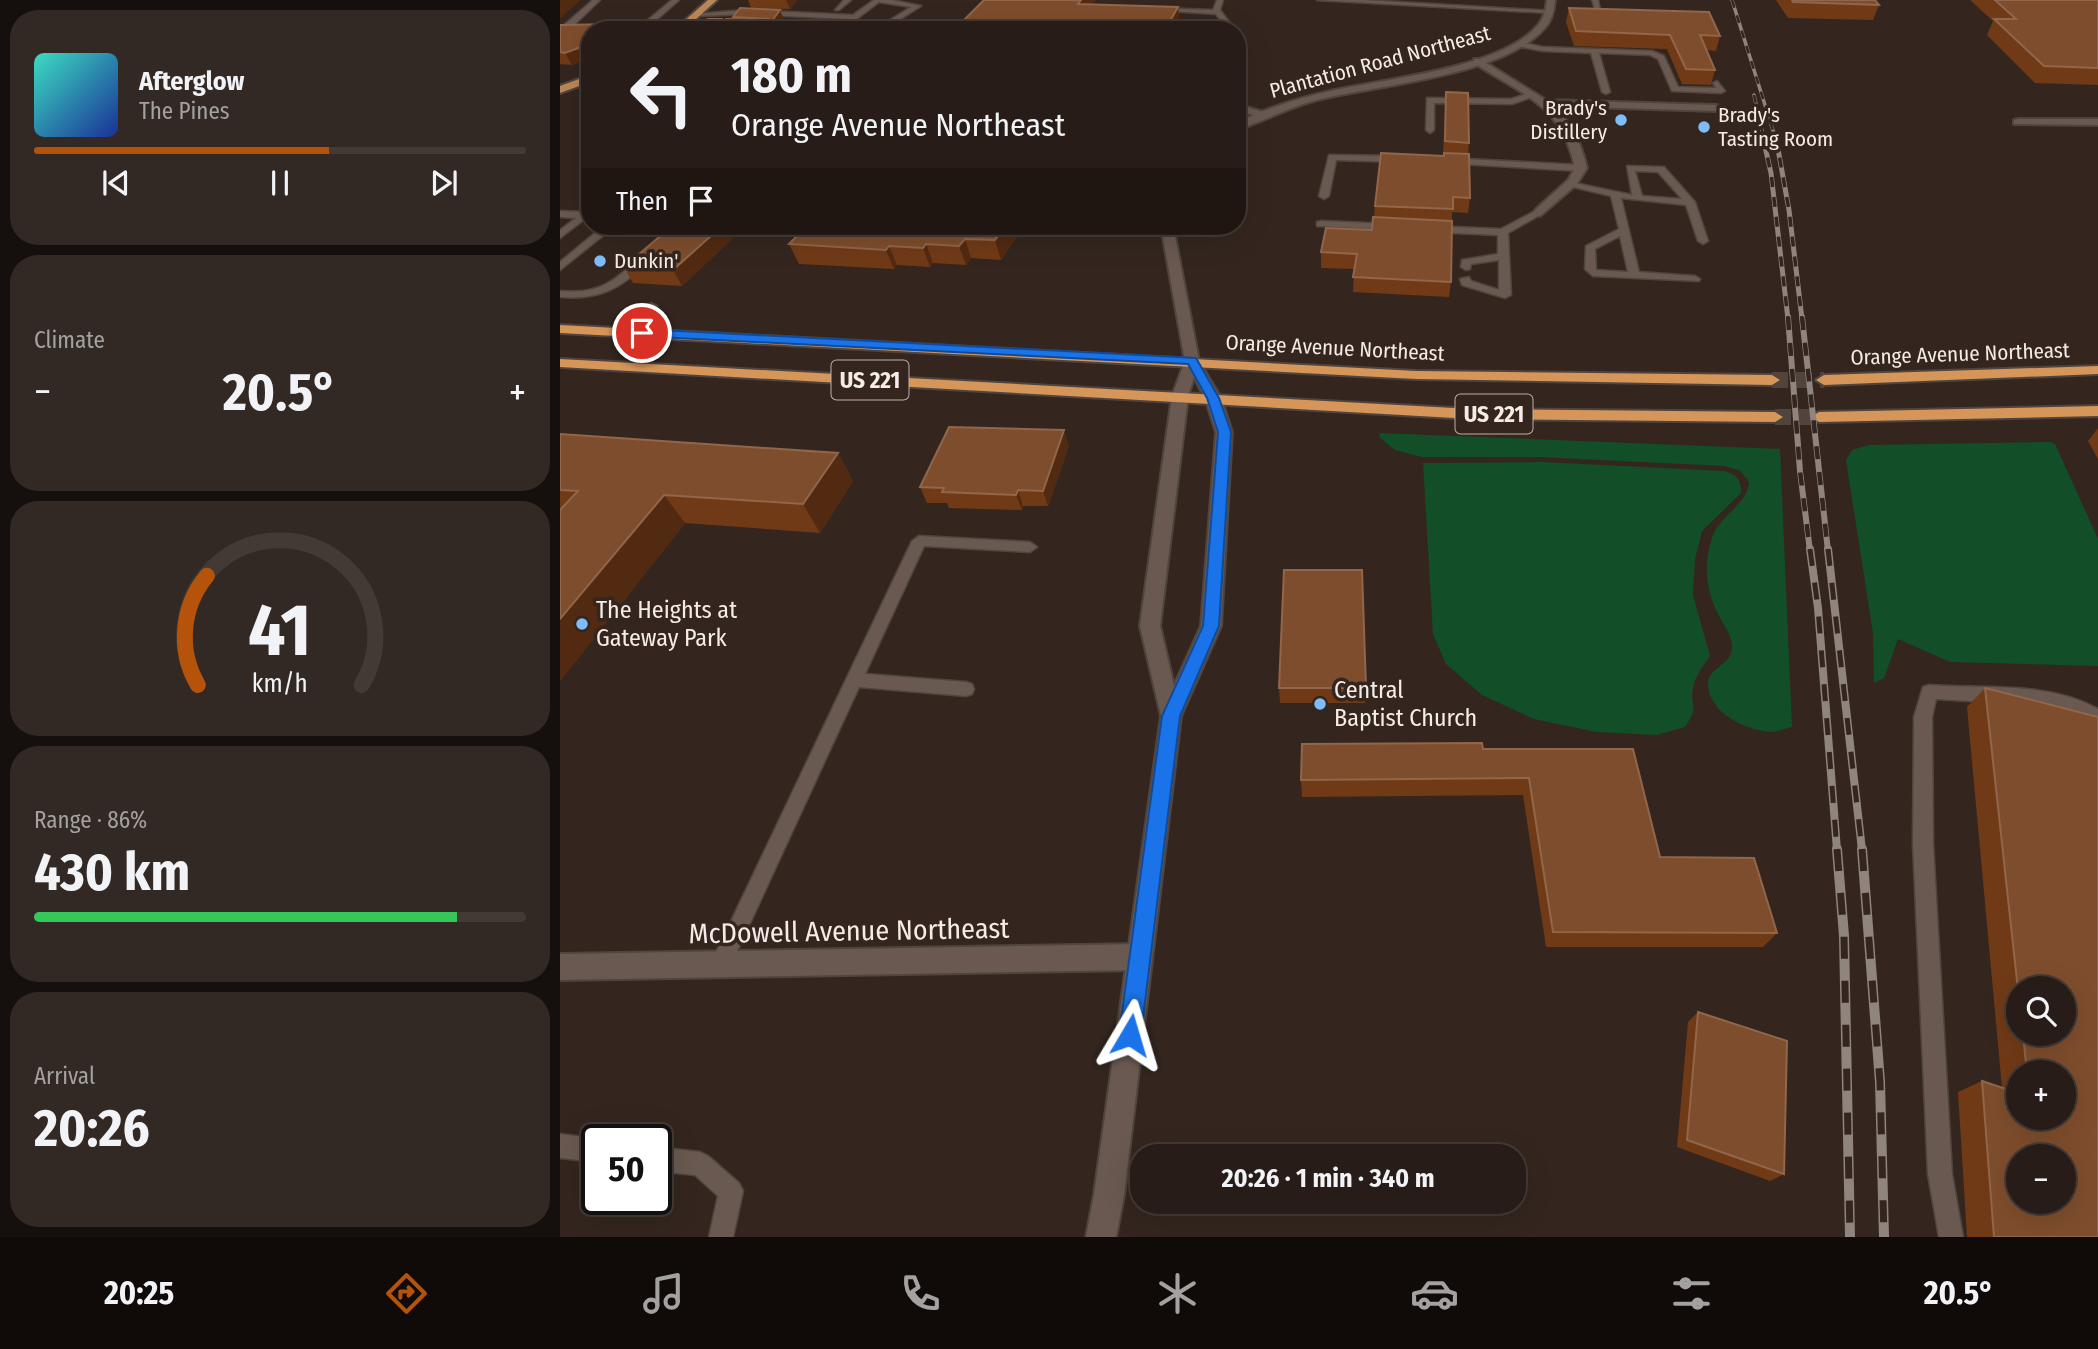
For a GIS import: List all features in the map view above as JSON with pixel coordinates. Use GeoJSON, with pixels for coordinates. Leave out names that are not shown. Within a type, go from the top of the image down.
{"type":"FeatureCollection","features":[{"type":"Feature","properties":{"kind":"highway","name":"Orange Avenue Northeast"},"geometry":{"type":"LineString","coordinates":[[560,329],[1416,375],[1772,380]]}},
{"type":"Feature","properties":{"kind":"highway","name":"US 221"},"geometry":{"type":"LineString","coordinates":[[560,363],[1472,414],[1775,417]]}},
{"type":"Feature","properties":{"kind":"highway","name":"Orange Avenue Northeast"},"geometry":{"type":"LineString","coordinates":[[1824,380],[2098,370]]}},
{"type":"Feature","properties":{"kind":"highway"},"geometry":{"type":"LineString","coordinates":[[1819,417],[2098,411]]}},
{"type":"Feature","properties":{"kind":"main road"},"geometry":{"type":"LineString","coordinates":[[689,21],[713,0]]}},
{"type":"Feature","properties":{"kind":"main road"},"geometry":{"type":"LineString","coordinates":[[560,90],[581,82]]}},
{"type":"Feature","properties":{"kind":"street"},"geometry":{"type":"LineString","coordinates":[[1550,11],[1551,0]]}},
{"type":"Feature","properties":{"kind":"street","name":"Plantation Road Northeast"},"geometry":{"type":"LineString","coordinates":[[1246,123],[1312,97],[1477,61],[1519,44],[1538,31],[1550,11]]}},
{"type":"Feature","properties":{"kind":"street"},"geometry":{"type":"LineString","coordinates":[[1477,61],[1546,103],[1574,136],[1581,168],[1570,185],[1540,212]]}},
{"type":"Feature","properties":{"kind":"street"},"geometry":{"type":"LineString","coordinates":[[1546,103],[1717,108]]}},
{"type":"Feature","properties":{"kind":"street"},"geometry":{"type":"LineString","coordinates":[[1246,110],[1262,115]]}},
{"type":"Feature","properties":{"kind":"street"},"geometry":{"type":"LineString","coordinates":[[2018,122],[2098,122]]}},
{"type":"Feature","properties":{"kind":"street"},"geometry":{"type":"LineString","coordinates":[[1101,1237],[1109,1195],[1171,716],[1211,626],[1224,432],[1213,398],[1192,361],[1169,235]]}},
{"type":"Feature","properties":{"kind":"street"},"geometry":{"type":"LineString","coordinates":[[1171,716],[1150,626],[1180,397],[1192,361]]}},
{"type":"Feature","properties":{"kind":"street","name":"McDowell Avenue Northeast"},"geometry":{"type":"LineString","coordinates":[[560,967],[1139,957]]}},
{"type":"Feature","properties":{"kind":"lane"},"geometry":{"type":"LineString","coordinates":[[562,30],[597,0]]}},
{"type":"Feature","properties":{"kind":"lane"},"geometry":{"type":"LineString","coordinates":[[651,21],[676,0]]}},
{"type":"Feature","properties":{"kind":"lane"},"geometry":{"type":"LineString","coordinates":[[720,21],[742,0]]}},
{"type":"Feature","properties":{"kind":"lane"},"geometry":{"type":"LineString","coordinates":[[837,9],[848,0]]}},
{"type":"Feature","properties":{"kind":"lane"},"geometry":{"type":"LineString","coordinates":[[849,21],[878,0],[918,6],[892,21]]}},
{"type":"Feature","properties":{"kind":"lane"},"geometry":{"type":"LineString","coordinates":[[1217,12],[1220,0]]}},
{"type":"Feature","properties":{"kind":"lane"},"geometry":{"type":"LineString","coordinates":[[1320,0],[1550,11]]}},
{"type":"Feature","properties":{"kind":"lane"},"geometry":{"type":"LineString","coordinates":[[1595,0],[1598,10]]}},
{"type":"Feature","properties":{"kind":"lane"},"geometry":{"type":"LineString","coordinates":[[699,14],[733,9],[855,16]]}},
{"type":"Feature","properties":{"kind":"lane"},"geometry":{"type":"LineString","coordinates":[[1149,9],[1217,12],[1224,21]]}},
{"type":"Feature","properties":{"kind":"lane"},"geometry":{"type":"LineString","coordinates":[[562,30],[581,29]]}},
{"type":"Feature","properties":{"kind":"lane"},"geometry":{"type":"LineString","coordinates":[[1519,44],[1533,48],[1658,55],[1675,89],[1721,91],[1717,83]]}},
{"type":"Feature","properties":{"kind":"lane"},"geometry":{"type":"LineString","coordinates":[[1594,50],[1606,92]]}},
{"type":"Feature","properties":{"kind":"lane"},"geometry":{"type":"LineString","coordinates":[[1430,130],[1430,100],[1512,102],[1532,94]]}},
{"type":"Feature","properties":{"kind":"lane"},"geometry":{"type":"LineString","coordinates":[[1324,196],[1332,157],[1408,159]]}},
{"type":"Feature","properties":{"kind":"lane"},"geometry":{"type":"LineString","coordinates":[[1434,161],[1581,168]]}},
{"type":"Feature","properties":{"kind":"lane"},"geometry":{"type":"LineString","coordinates":[[1638,199],[1630,168],[1661,169],[1690,202],[1703,241]]}},
{"type":"Feature","properties":{"kind":"lane"},"geometry":{"type":"LineString","coordinates":[[1570,185],[1616,196],[1690,202]]}},
{"type":"Feature","properties":{"kind":"lane"},"geometry":{"type":"LineString","coordinates":[[1616,196],[1634,276]]}},
{"type":"Feature","properties":{"kind":"lane"},"geometry":{"type":"LineString","coordinates":[[1425,229],[1503,232],[1540,212]]}},
{"type":"Feature","properties":{"kind":"lane"},"geometry":{"type":"LineString","coordinates":[[560,214],[581,215]]}},
{"type":"Feature","properties":{"kind":"lane"},"geometry":{"type":"LineString","coordinates":[[560,235],[581,218]]}},
{"type":"Feature","properties":{"kind":"lane"},"geometry":{"type":"LineString","coordinates":[[1321,224],[1399,228]]}},
{"type":"Feature","properties":{"kind":"lane"},"geometry":{"type":"LineString","coordinates":[[1624,230],[1590,248],[1590,269],[1598,275],[1695,279]]}},
{"type":"Feature","properties":{"kind":"lane"},"geometry":{"type":"LineString","coordinates":[[1503,232],[1506,295],[1466,283],[1466,262],[1504,256]]}},
{"type":"Feature","properties":{"kind":"lane"},"geometry":{"type":"LineString","coordinates":[[560,267],[599,235]]}},
{"type":"Feature","properties":{"kind":"lane"},"geometry":{"type":"LineString","coordinates":[[560,294],[593,295],[605,292],[654,250]]}},
{"type":"Feature","properties":{"kind":"lane"},"geometry":{"type":"LineString","coordinates":[[625,332],[651,306]]}},
{"type":"Feature","properties":{"kind":"lane"},"geometry":{"type":"LineString","coordinates":[[721,964],[919,541],[1030,547]]}},
{"type":"Feature","properties":{"kind":"lane"},"geometry":{"type":"LineString","coordinates":[[854,680],[967,689]]}},
{"type":"Feature","properties":{"kind":"lane"},"geometry":{"type":"LineString","coordinates":[[1951,1237],[1940,1174],[1923,844],[1923,717],[1929,692],[2021,696],[2087,709],[2098,717]]}},
{"type":"Feature","properties":{"kind":"lane"},"geometry":{"type":"LineString","coordinates":[[560,1146],[581,1148]]}},
{"type":"Feature","properties":{"kind":"lane"},"geometry":{"type":"LineString","coordinates":[[672,1160],[700,1164],[731,1191],[721,1237]]}},
{"type":"Feature","properties":{"kind":"green space"},"geometry":{"type":"Polygon","coordinates":[[[1379,433],[1780,449],[1792,727],[1772,732],[1741,724],[1714,704],[1708,684],[1712,673],[1729,657],[1732,645],[1711,597],[1707,558],[1712,538],[1720,523],[1747,490],[1749,482],[1741,471],[1724,466],[1539,457],[1422,457],[1395,450],[1380,438],[1379,433]]]}},
{"type":"Feature","properties":{"kind":"green space"},"geometry":{"type":"Polygon","coordinates":[[[2055,444],[2098,539],[2098,666],[1950,662],[1898,639],[1884,678],[1874,683],[1873,633],[1846,460],[1852,450],[1869,445],[2055,444]]]}},
{"type":"Feature","properties":{"kind":"green space"},"geometry":{"type":"Polygon","coordinates":[[[1542,462],[1724,471],[1739,481],[1741,493],[1702,531],[1695,559],[1693,595],[1710,656],[1694,684],[1694,710],[1685,727],[1657,735],[1596,732],[1534,719],[1482,695],[1446,664],[1433,634],[1423,463],[1542,462]]]}},
{"type":"Feature","properties":{"kind":"building"},"geometry":{"type":"Polygon","coordinates":[[[984,0],[1081,0],[1078,4],[1178,7],[1170,21],[963,21],[984,0]]]}},
{"type":"Feature","properties":{"kind":"building"},"geometry":{"type":"Polygon","coordinates":[[[1792,0],[1875,0],[1879,5],[1793,2],[1792,0]]]}},
{"type":"Feature","properties":{"kind":"building"},"geometry":{"type":"Polygon","coordinates":[[[1995,0],[2098,0],[2098,68],[2044,66],[1994,19],[2016,19],[1995,0]]]}},
{"type":"Feature","properties":{"kind":"building"},"geometry":{"type":"Polygon","coordinates":[[[740,8],[780,10],[772,21],[733,17],[740,8]]]}},
{"type":"Feature","properties":{"kind":"building"},"geometry":{"type":"Polygon","coordinates":[[[1569,8],[1709,12],[1720,36],[1700,35],[1715,70],[1686,69],[1670,35],[1576,31],[1569,8]]]}},
{"type":"Feature","properties":{"kind":"building"},"geometry":{"type":"Polygon","coordinates":[[[708,19],[722,19],[722,21],[704,21],[708,19]]]}},
{"type":"Feature","properties":{"kind":"building"},"geometry":{"type":"Polygon","coordinates":[[[726,19],[767,21],[724,21],[726,19]]]}},
{"type":"Feature","properties":{"kind":"building"},"geometry":{"type":"Polygon","coordinates":[[[560,25],[581,25],[581,47],[565,53],[560,52],[560,25]]]}},
{"type":"Feature","properties":{"kind":"building"},"geometry":{"type":"Polygon","coordinates":[[[1446,92],[1468,93],[1469,143],[1445,141],[1446,92]]]}},
{"type":"Feature","properties":{"kind":"building"},"geometry":{"type":"Polygon","coordinates":[[[1381,153],[1444,156],[1444,153],[1469,154],[1470,198],[1453,197],[1453,209],[1375,206],[1381,153]]]}},
{"type":"Feature","properties":{"kind":"building"},"geometry":{"type":"Polygon","coordinates":[[[1373,217],[1452,221],[1451,282],[1353,277],[1357,254],[1321,252],[1326,228],[1372,230],[1373,217]]]}},
{"type":"Feature","properties":{"kind":"building"},"geometry":{"type":"Polygon","coordinates":[[[661,235],[712,235],[673,270],[624,267],[661,235]]]}},
{"type":"Feature","properties":{"kind":"building"},"geometry":{"type":"Polygon","coordinates":[[[798,235],[999,235],[995,240],[965,239],[959,246],[889,246],[886,250],[789,244],[798,235]]]}},
{"type":"Feature","properties":{"kind":"building"},"geometry":{"type":"Polygon","coordinates":[[[949,427],[1064,430],[1043,491],[1018,490],[1016,495],[942,492],[944,488],[920,487],[949,427]]]}},
{"type":"Feature","properties":{"kind":"building"},"geometry":{"type":"Polygon","coordinates":[[[560,434],[838,453],[803,504],[664,495],[560,619],[560,510],[578,491],[560,490],[560,434]]]}},
{"type":"Feature","properties":{"kind":"building"},"geometry":{"type":"Polygon","coordinates":[[[1284,570],[1362,570],[1366,688],[1279,688],[1284,570]]]}},
{"type":"Feature","properties":{"kind":"building"},"geometry":{"type":"Polygon","coordinates":[[[1985,688],[2098,717],[2098,1237],[1994,1237],[1982,1081],[2006,1089],[2006,1130],[2076,1130],[2076,1060],[2026,1060],[2024,1046],[2076,1046],[2076,976],[2016,976],[1985,688]]]}},
{"type":"Feature","properties":{"kind":"building"},"geometry":{"type":"Polygon","coordinates":[[[1482,743],[1483,749],[1633,749],[1660,857],[1754,858],[1777,933],[1553,932],[1529,778],[1301,780],[1302,744],[1482,743]]]}},
{"type":"Feature","properties":{"kind":"building"},"geometry":{"type":"Polygon","coordinates":[[[1698,1012],[1787,1041],[1784,1174],[1687,1140],[1698,1012]]]}},
{"type":"Feature","properties":{"kind":"tunnel"},"geometry":{"type":"LineString","coordinates":[[1772,380],[1824,380]]}},
{"type":"Feature","properties":{"kind":"tunnel"},"geometry":{"type":"LineString","coordinates":[[1775,417],[1819,417]]}},
{"type":"Feature","properties":{"kind":"railway"},"geometry":{"type":"LineString","coordinates":[[1732,0],[1776,140]]}},
{"type":"Feature","properties":{"kind":"railway"},"geometry":{"type":"LineString","coordinates":[[1754,95],[1764,140]]}},
{"type":"Feature","properties":{"kind":"railway"},"geometry":{"type":"LineString","coordinates":[[1763,138],[1771,173],[1788,319]]}},
{"type":"Feature","properties":{"kind":"railway"},"geometry":{"type":"LineString","coordinates":[[1776,138],[1789,210],[1802,319]]}},
{"type":"Feature","properties":{"kind":"railway"},"geometry":{"type":"LineString","coordinates":[[1788,317],[1800,471],[1810,551]]}},
{"type":"Feature","properties":{"kind":"railway"},"geometry":{"type":"LineString","coordinates":[[1802,317],[1828,551]]}},
{"type":"Feature","properties":{"kind":"railway"},"geometry":{"type":"LineString","coordinates":[[1810,549],[1818,608],[1837,850]]}},
{"type":"Feature","properties":{"kind":"railway"},"geometry":{"type":"LineString","coordinates":[[1828,549],[1862,850]]}},
{"type":"Feature","properties":{"kind":"railway"},"geometry":{"type":"LineString","coordinates":[[1837,849],[1844,936],[1850,1237]]}},
{"type":"Feature","properties":{"kind":"railway"},"geometry":{"type":"LineString","coordinates":[[1862,849],[1880,1082],[1884,1237]]}},
{"type":"Feature","properties":{"kind":"place","name":"Brady's Distillery"},"geometry":{"type":"Point","coordinates":[1621,120]}},
{"type":"Feature","properties":{"kind":"place","name":"Brady's Tasting Room"},"geometry":{"type":"Point","coordinates":[1704,127]}},
{"type":"Feature","properties":{"kind":"place","name":"Dunkin'"},"geometry":{"type":"Point","coordinates":[600,261]}},
{"type":"Feature","properties":{"kind":"place","name":"The Heights at Gateway Park"},"geometry":{"type":"Point","coordinates":[582,624]}},
{"type":"Feature","properties":{"kind":"place","name":"Central Baptist Church"},"geometry":{"type":"Point","coordinates":[1320,704]}},
{"type":"Feature","properties":{"kind":"route"},"geometry":{"type":"LineString","coordinates":[[642,333],[1192,361],[1213,398],[1224,432],[1211,626],[1171,716],[1130,1035]]}}]}
